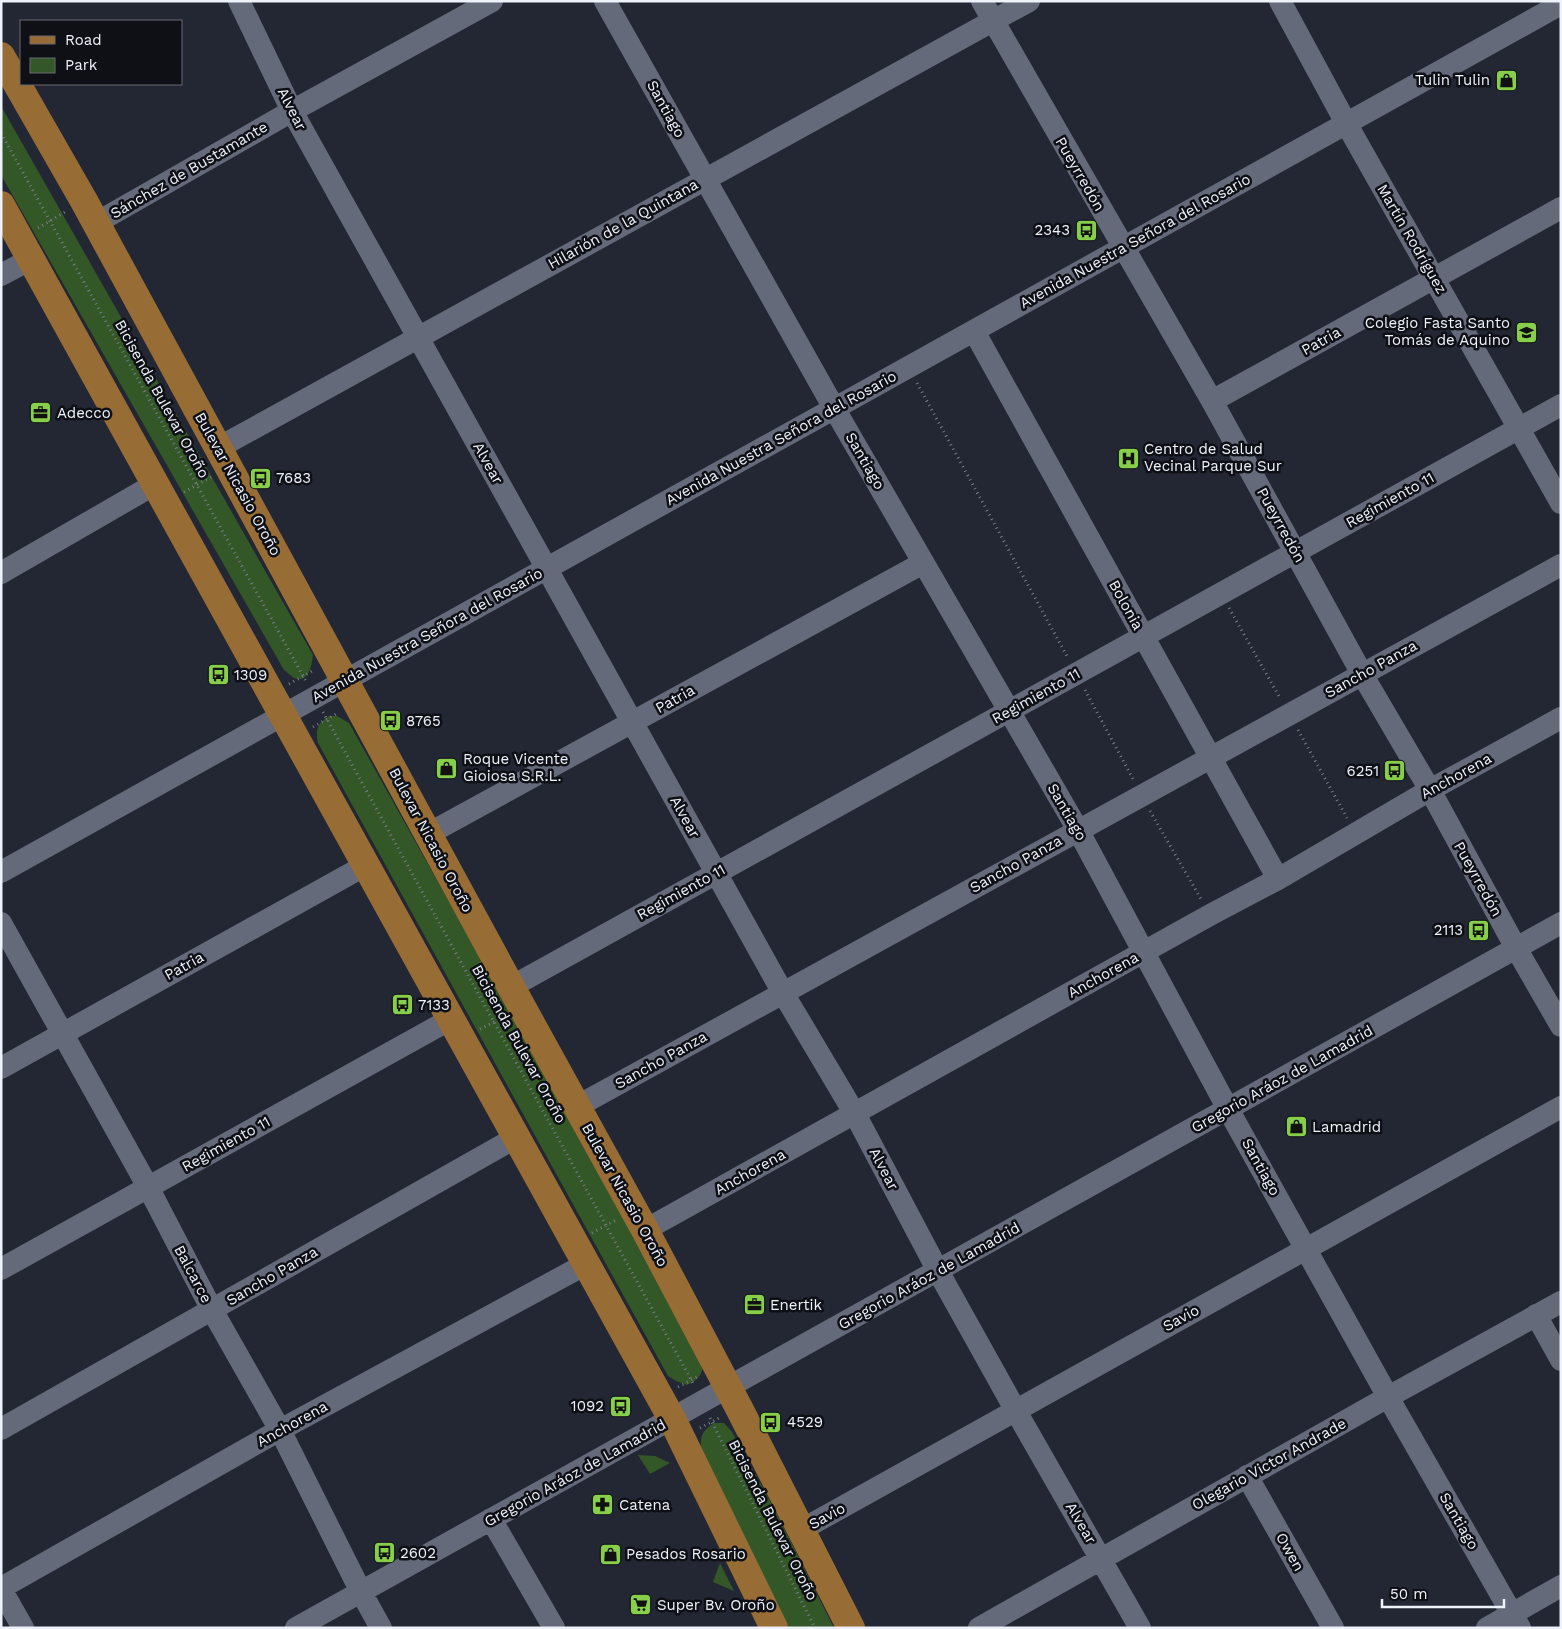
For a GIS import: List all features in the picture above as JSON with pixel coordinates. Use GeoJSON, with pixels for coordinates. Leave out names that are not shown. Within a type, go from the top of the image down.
{"type":"FeatureCollection","features":[{"type":"Feature","properties":{"kind":"main road","name":"Bulevar Nicasio Oroño"},"geometry":{"type":"LineString","coordinates":[[1,56],[90,212],[576,1107],[640,1220],[851,1628]]}},
{"type":"Feature","properties":{"kind":"main road"},"geometry":{"type":"LineString","coordinates":[[1,205],[671,1418],[774,1628]]}},
{"type":"Feature","properties":{"kind":"street","name":"Alvear"},"geometry":{"type":"LineString","coordinates":[[239,1],[292,111],[783,993],[855,1114],[938,1271],[1016,1411],[1140,1628]]}},
{"type":"Feature","properties":{"kind":"street","name":"Sánchez de Bustamante"},"geometry":{"type":"LineString","coordinates":[[90,212],[292,111],[492,1]]}},
{"type":"Feature","properties":{"kind":"street","name":"Santiago"},"geometry":{"type":"LineString","coordinates":[[605,1],[834,408],[1078,830],[1228,1109],[1307,1248],[1388,1397],[1516,1620]]}},
{"type":"Feature","properties":{"kind":"street","name":"Pueyrredón"},"geometry":{"type":"LineString","coordinates":[[982,1],[1212,401],[1362,674],[1430,790],[1561,1026]]}},
{"type":"Feature","properties":{"kind":"street","name":"Hilarión de la Quintana"},"geometry":{"type":"LineString","coordinates":[[223,458],[418,338],[1029,1]]}},
{"type":"Feature","properties":{"kind":"street","name":"Martín Rodríguez"},"geometry":{"type":"LineString","coordinates":[[1280,1],[1346,124],[1561,502]]}},
{"type":"Feature","properties":{"kind":"street","name":"Avenida Nuestra Señora del Rosario"},"geometry":{"type":"LineString","coordinates":[[1,872],[1561,4]]}},
{"type":"Feature","properties":{"kind":"street","name":"Patria"},"geometry":{"type":"LineString","coordinates":[[1212,401],[1561,208]]}},
{"type":"Feature","properties":{"kind":"street"},"geometry":{"type":"LineString","coordinates":[[1,275],[26,249]]}},
{"type":"Feature","properties":{"kind":"street","name":"Bolonia"},"geometry":{"type":"LineString","coordinates":[[974,330],[1278,879]]}},
{"type":"Feature","properties":{"kind":"street","name":"Regimiento 11"},"geometry":{"type":"LineString","coordinates":[[516,997],[716,873],[1561,406]]}},
{"type":"Feature","properties":{"kind":"street"},"geometry":{"type":"LineString","coordinates":[[1,573],[160,493]]}},
{"type":"Feature","properties":{"kind":"street","name":"Patria"},"geometry":{"type":"LineString","coordinates":[[428,834],[923,563]]}},
{"type":"Feature","properties":{"kind":"street","name":"Sancho Panza"},"geometry":{"type":"LineString","coordinates":[[576,1107],[1561,565]]}},
{"type":"Feature","properties":{"kind":"street","name":"Anchorena"},"geometry":{"type":"LineString","coordinates":[[640,1220],[855,1114],[1210,915],[1278,879],[1430,790],[1561,718]]}},
{"type":"Feature","properties":{"kind":"street","name":"Patria"},"geometry":{"type":"LineString","coordinates":[[1,1068],[366,865]]}},
{"type":"Feature","properties":{"kind":"street","name":"Balcarce"},"geometry":{"type":"LineString","coordinates":[[1,922],[148,1188],[212,1310],[280,1430],[381,1628]]}},
{"type":"Feature","properties":{"kind":"street","name":"Gregorio Aráoz de Lamadrid"},"geometry":{"type":"LineString","coordinates":[[296,1628],[1561,923]]}},
{"type":"Feature","properties":{"kind":"street","name":"Regimiento 11"},"geometry":{"type":"LineString","coordinates":[[1,1270],[148,1188],[457,1029]]}},
{"type":"Feature","properties":{"kind":"street","name":"Savio"},"geometry":{"type":"LineString","coordinates":[[801,1530],[1561,1107]]}},
{"type":"Feature","properties":{"kind":"street","name":"Sancho Panza"},"geometry":{"type":"LineString","coordinates":[[1,1429],[517,1137]]}},
{"type":"Feature","properties":{"kind":"street","name":"Anchorena"},"geometry":{"type":"LineString","coordinates":[[1,1588],[280,1430],[580,1253]]}},
{"type":"Feature","properties":{"kind":"street","name":"Olegario Victor Andrade"},"geometry":{"type":"LineString","coordinates":[[979,1628],[1388,1397],[1561,1302]]}},
{"type":"Feature","properties":{"kind":"street"},"geometry":{"type":"LineString","coordinates":[[1536,1315],[1561,1360]]}},
{"type":"Feature","properties":{"kind":"street","name":"Owen"},"geometry":{"type":"LineString","coordinates":[[1247,1476],[1333,1628]]}},
{"type":"Feature","properties":{"kind":"street"},"geometry":{"type":"LineString","coordinates":[[492,1519],[554,1628]]}},
{"type":"Feature","properties":{"kind":"street"},"geometry":{"type":"LineString","coordinates":[[1486,1628],[1516,1620],[1561,1586]]}},
{"type":"Feature","properties":{"kind":"street"},"geometry":{"type":"LineString","coordinates":[[1,1588],[23,1628]]}},
{"type":"Feature","properties":{"kind":"path","name":"Bicisenda Bulevar Oroño"},"geometry":{"type":"LineString","coordinates":[[1,134],[303,676]]}},
{"type":"Feature","properties":{"kind":"path"},"geometry":{"type":"LineString","coordinates":[[26,249],[50,221],[90,212]]}},
{"type":"Feature","properties":{"kind":"path"},"geometry":{"type":"LineString","coordinates":[[908,367],[1077,673],[1141,795],[1210,915]]}},
{"type":"Feature","properties":{"kind":"path"},"geometry":{"type":"LineString","coordinates":[[160,493],[197,485],[223,458]]}},
{"type":"Feature","properties":{"kind":"path"},"geometry":{"type":"LineString","coordinates":[[303,676],[345,681],[327,719],[283,715],[303,676]]}},
{"type":"Feature","properties":{"kind":"path","name":"Bicisenda Bulevar Oroño"},"geometry":{"type":"LineString","coordinates":[[327,719],[692,1380]]}},
{"type":"Feature","properties":{"kind":"path"},"geometry":{"type":"LineString","coordinates":[[457,1029],[494,1022],[516,997]]}},
{"type":"Feature","properties":{"kind":"path"},"geometry":{"type":"LineString","coordinates":[[580,1253],[606,1225],[640,1220]]}},
{"type":"Feature","properties":{"kind":"path"},"geometry":{"type":"LineString","coordinates":[[692,1380],[728,1387],[711,1422],[671,1418],[692,1380]]}},
{"type":"Feature","properties":{"kind":"path","name":"Bicisenda Bulevar Oroño"},"geometry":{"type":"LineString","coordinates":[[711,1422],[815,1628]]}},
{"type":"Feature","properties":{"kind":"green space"},"geometry":{"type":"Polygon","coordinates":[[[1,106],[313,655],[309,672],[303,678],[294,678],[284,670],[1,175],[1,106]]]}},
{"type":"Feature","properties":{"kind":"green space"},"geometry":{"type":"Polygon","coordinates":[[[329,716],[337,716],[349,723],[704,1358],[700,1374],[692,1383],[687,1385],[668,1376],[318,743],[318,727],[329,716]]]}},
{"type":"Feature","properties":{"kind":"green space"},"geometry":{"type":"Polygon","coordinates":[[[714,1423],[724,1423],[732,1432],[775,1510],[834,1628],[789,1628],[701,1447],[703,1433],[714,1423]]]}},
{"type":"Feature","properties":{"kind":"green space"},"geometry":{"type":"Polygon","coordinates":[[[638,1455],[655,1456],[670,1463],[650,1474],[638,1455]]]}},
{"type":"Feature","properties":{"kind":"green space"},"geometry":{"type":"Polygon","coordinates":[[[720,1563],[734,1591],[713,1582],[720,1563]]]}},
{"type":"Feature","properties":{"kind":"place","name":"Tulin Tulin"},"geometry":{"type":"Point","coordinates":[1506,80]}},
{"type":"Feature","properties":{"kind":"place","name":"2343"},"geometry":{"type":"Point","coordinates":[1086,230]}},
{"type":"Feature","properties":{"kind":"place","name":"Colegio Fasta Santo Tomás de Aquino"},"geometry":{"type":"Point","coordinates":[1526,332]}},
{"type":"Feature","properties":{"kind":"place","name":"Adecco"},"geometry":{"type":"Point","coordinates":[41,413]}},
{"type":"Feature","properties":{"kind":"place","name":"Centro de Salud Vecinal Parque Sur"},"geometry":{"type":"Point","coordinates":[1128,458]}},
{"type":"Feature","properties":{"kind":"place","name":"7683"},"geometry":{"type":"Point","coordinates":[260,478]}},
{"type":"Feature","properties":{"kind":"place","name":"1309"},"geometry":{"type":"Point","coordinates":[218,675]}},
{"type":"Feature","properties":{"kind":"place","name":"8765"},"geometry":{"type":"Point","coordinates":[390,721]}},
{"type":"Feature","properties":{"kind":"place","name":"Roque Vicente Gioiosa S.R.L."},"geometry":{"type":"Point","coordinates":[447,768]}},
{"type":"Feature","properties":{"kind":"place","name":"6251"},"geometry":{"type":"Point","coordinates":[1395,771]}},
{"type":"Feature","properties":{"kind":"place","name":"2113"},"geometry":{"type":"Point","coordinates":[1479,930]}},
{"type":"Feature","properties":{"kind":"place","name":"7133"},"geometry":{"type":"Point","coordinates":[402,1005]}},
{"type":"Feature","properties":{"kind":"place","name":"Lamadrid"},"geometry":{"type":"Point","coordinates":[1296,1127]}},
{"type":"Feature","properties":{"kind":"place","name":"Enertik"},"geometry":{"type":"Point","coordinates":[754,1305]}},
{"type":"Feature","properties":{"kind":"place","name":"1092"},"geometry":{"type":"Point","coordinates":[620,1406]}},
{"type":"Feature","properties":{"kind":"place","name":"4529"},"geometry":{"type":"Point","coordinates":[771,1422]}},
{"type":"Feature","properties":{"kind":"place","name":"Catena"},"geometry":{"type":"Point","coordinates":[603,1505]}},
{"type":"Feature","properties":{"kind":"place","name":"2602"},"geometry":{"type":"Point","coordinates":[384,1553]}},
{"type":"Feature","properties":{"kind":"place","name":"Pesados Rosario"},"geometry":{"type":"Point","coordinates":[610,1554]}},
{"type":"Feature","properties":{"kind":"place","name":"Super Bv. Oroño"},"geometry":{"type":"Point","coordinates":[641,1605]}}]}
